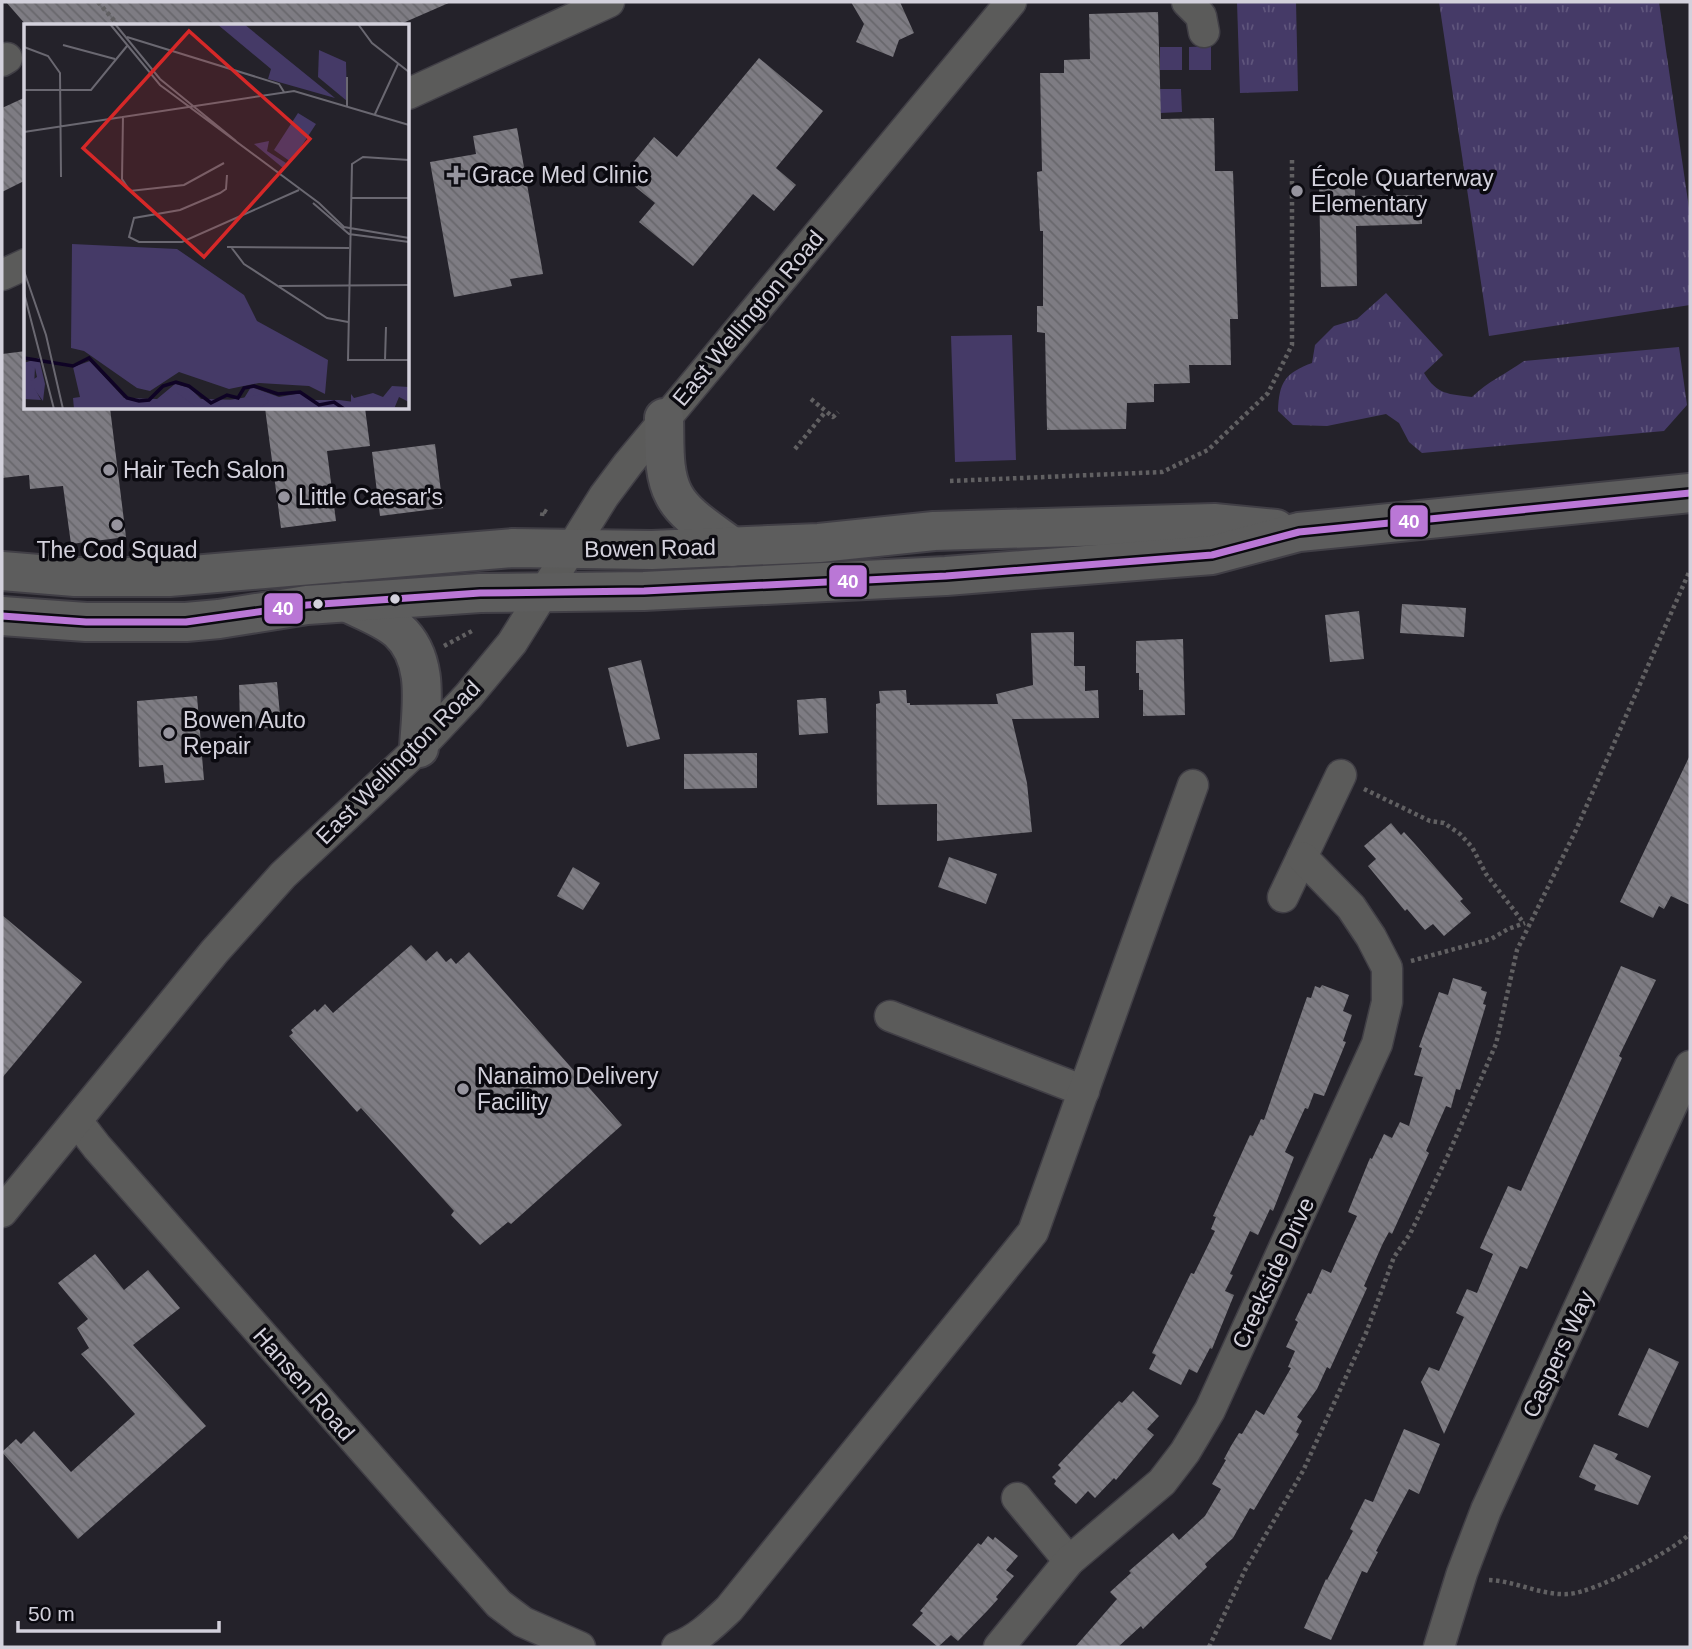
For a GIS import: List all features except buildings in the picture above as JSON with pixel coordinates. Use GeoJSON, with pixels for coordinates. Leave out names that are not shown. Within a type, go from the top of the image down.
{"type":"FeatureCollection","features":[{"type":"Feature","properties":{"kind":"main road"},"geometry":{"type":"LineString","coordinates":[[664,418],[667,477],[673,495],[684,509],[732,547]]}},
{"type":"Feature","properties":{"kind":"main road","name":"Bowen Road"},"geometry":{"type":"LineString","coordinates":[[2,616],[86,622],[186,622],[307,605],[480,593],[644,591],[897,579],[1112,564],[1212,555],[1299,532],[1690,493]]}},
{"type":"Feature","properties":{"kind":"main road","name":"Bowen Road"},"geometry":{"type":"LineString","coordinates":[[2,571],[96,578],[169,578],[513,548],[652,550],[820,543],[934,531],[1201,523],[1299,532]]}},
{"type":"Feature","properties":{"kind":"main road"},"geometry":{"type":"LineString","coordinates":[[346,602],[396,628],[418,658],[421,680],[419,748]]}},
{"type":"Feature","properties":{"kind":"street"},"geometry":{"type":"LineString","coordinates":[[410,93],[609,2]]}},
{"type":"Feature","properties":{"kind":"street","name":"East Wellington Road"},"geometry":{"type":"LineString","coordinates":[[2,1212],[215,951],[283,875],[419,748],[468,696],[512,643],[604,496],[664,418],[1011,2]]}},
{"type":"Feature","properties":{"kind":"street"},"geometry":{"type":"LineString","coordinates":[[1187,2],[1201,16],[1204,32]]}},
{"type":"Feature","properties":{"kind":"street"},"geometry":{"type":"LineString","coordinates":[[2,275],[24,265]]}},
{"type":"Feature","properties":{"kind":"street"},"geometry":{"type":"LineString","coordinates":[[1283,897],[1341,775]]}},
{"type":"Feature","properties":{"kind":"street"},"geometry":{"type":"LineString","coordinates":[[677,1647],[688,1643],[729,1609],[1033,1232],[1193,785]]}},
{"type":"Feature","properties":{"kind":"street","name":"Creekside Drive"},"geometry":{"type":"LineString","coordinates":[[999,1647],[1069,1561],[1162,1482],[1185,1452],[1210,1410],[1377,1044],[1387,1002],[1387,968],[1351,907],[1302,857]]}},
{"type":"Feature","properties":{"kind":"street"},"geometry":{"type":"LineString","coordinates":[[890,1016],[1084,1091]]}},
{"type":"Feature","properties":{"kind":"street","name":"Caspers Way"},"geometry":{"type":"LineString","coordinates":[[1439,1647],[1462,1573],[1486,1510],[1690,1066]]}},
{"type":"Feature","properties":{"kind":"street","name":"Hansen Road"},"geometry":{"type":"LineString","coordinates":[[77,1121],[297,1377],[499,1604],[510,1615],[544,1634],[580,1647]]}},
{"type":"Feature","properties":{"kind":"street"},"geometry":{"type":"LineString","coordinates":[[1017,1498],[1069,1561]]}},
{"type":"Feature","properties":{"kind":"path"},"geometry":{"type":"LineString","coordinates":[[98,2],[118,24]]}},
{"type":"Feature","properties":{"kind":"path"},"geometry":{"type":"LineString","coordinates":[[950,481],[1161,472],[1208,450],[1268,393],[1292,345],[1292,158]]}},
{"type":"Feature","properties":{"kind":"path"},"geometry":{"type":"LineString","coordinates":[[811,398],[833,417],[838,412]]}},
{"type":"Feature","properties":{"kind":"path"},"geometry":{"type":"LineString","coordinates":[[795,449],[826,411]]}},
{"type":"Feature","properties":{"kind":"path"},"geometry":{"type":"LineString","coordinates":[[542,516],[543,510],[548,513]]}},
{"type":"Feature","properties":{"kind":"path"},"geometry":{"type":"LineString","coordinates":[[1209,1647],[1245,1570],[1303,1471],[1366,1333],[1394,1257],[1410,1234],[1449,1153],[1496,1044],[1517,950],[1576,830],[1690,570]]}},
{"type":"Feature","properties":{"kind":"path"},"geometry":{"type":"LineString","coordinates":[[434,651],[472,631]]}},
{"type":"Feature","properties":{"kind":"path"},"geometry":{"type":"LineString","coordinates":[[1369,793],[1430,821],[1444,823],[1460,834],[1472,847],[1486,874],[1523,922],[1529,925]]}},
{"type":"Feature","properties":{"kind":"path"},"geometry":{"type":"LineString","coordinates":[[1387,968],[1491,939],[1523,922]]}},
{"type":"Feature","properties":{"kind":"path"},"geometry":{"type":"LineString","coordinates":[[1480,1579],[1496,1580],[1541,1592],[1571,1594],[1600,1585],[1672,1548],[1690,1534]]}},
{"type":"Feature","properties":{"kind":"green space"},"geometry":{"type":"Polygon","coordinates":[[[1237,2],[1296,2],[1298,91],[1240,93],[1237,2]]]}},
{"type":"Feature","properties":{"kind":"green space"},"geometry":{"type":"Polygon","coordinates":[[[1439,2],[1659,2],[1690,215],[1690,305],[1489,336],[1439,2]]]}},
{"type":"Feature","properties":{"kind":"green space"},"geometry":{"type":"Polygon","coordinates":[[[1211,46],[1211,70],[1189,70],[1189,47],[1211,46]]]}},
{"type":"Feature","properties":{"kind":"green space"},"geometry":{"type":"Polygon","coordinates":[[[1160,47],[1182,47],[1182,70],[1160,70],[1160,47]]]}},
{"type":"Feature","properties":{"kind":"green space"},"geometry":{"type":"Polygon","coordinates":[[[1160,89],[1181,89],[1182,112],[1160,113],[1160,89]]]}},
{"type":"Feature","properties":{"kind":"green space"},"geometry":{"type":"Polygon","coordinates":[[[1386,293],[1443,355],[1424,373],[1434,386],[1444,392],[1472,397],[1524,361],[1679,347],[1687,405],[1664,431],[1422,453],[1409,442],[1399,423],[1386,414],[1327,426],[1293,425],[1278,411],[1285,380],[1295,371],[1312,363],[1315,345],[1334,326],[1357,319],[1386,293]]]}},
{"type":"Feature","properties":{"kind":"green space"},"geometry":{"type":"Polygon","coordinates":[[[1012,335],[1016,460],[955,462],[951,336],[1012,335]]]}},
{"type":"Feature","properties":{"kind":"transit line","name":"40"},"geometry":{"type":"LineString","coordinates":[[2,616],[86,622],[186,622],[307,605],[480,593],[644,591],[946,576],[1212,555],[1299,532],[1690,493]]}},
{"type":"Feature","properties":{"kind":"place","name":"Grace Med Clinic"},"geometry":{"type":"Point","coordinates":[456,175]}},
{"type":"Feature","properties":{"kind":"place","name":"École Quarterway Elementary"},"geometry":{"type":"Point","coordinates":[1297,191]}},
{"type":"Feature","properties":{"kind":"place","name":"Hair Tech Salon"},"geometry":{"type":"Point","coordinates":[109,470]}},
{"type":"Feature","properties":{"kind":"place","name":"Little Caesar's"},"geometry":{"type":"Point","coordinates":[284,497]}},
{"type":"Feature","properties":{"kind":"place","name":"The Cod Squad"},"geometry":{"type":"Point","coordinates":[117,525]}},
{"type":"Feature","properties":{"kind":"place","name":"Bowen Auto Repair"},"geometry":{"type":"Point","coordinates":[169,733]}},
{"type":"Feature","properties":{"kind":"place","name":"Nanaimo Delivery Facility"},"geometry":{"type":"Point","coordinates":[463,1089]}}]}
